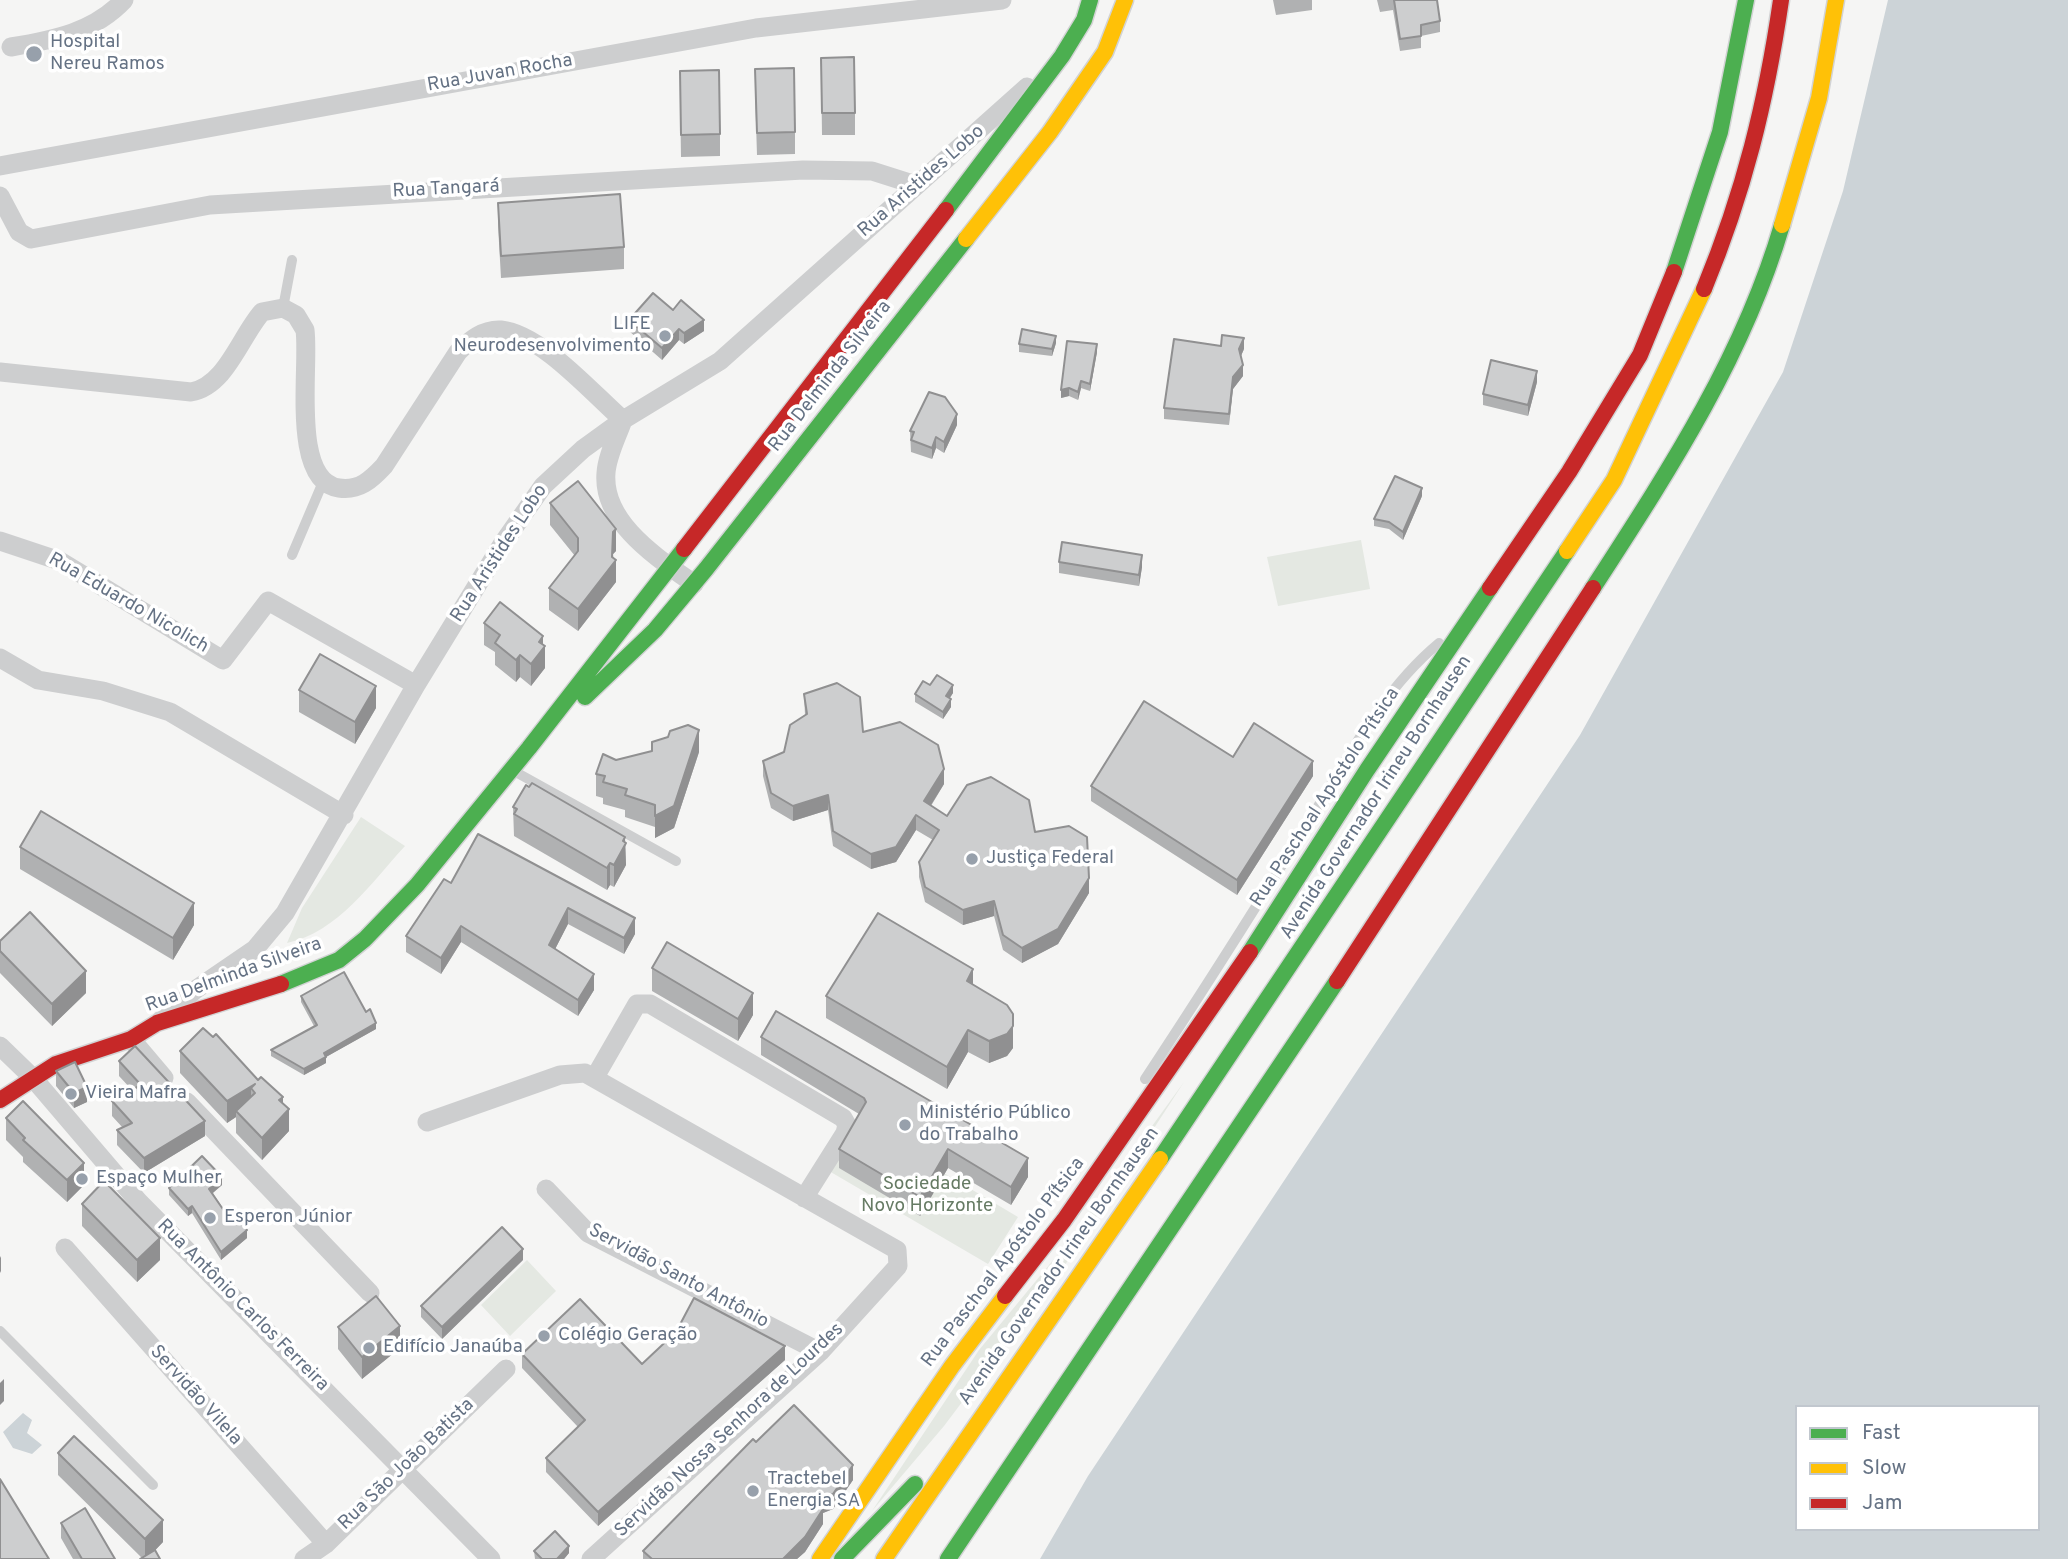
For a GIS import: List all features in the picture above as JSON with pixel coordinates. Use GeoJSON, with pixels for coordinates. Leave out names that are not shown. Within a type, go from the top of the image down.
{"type":"FeatureCollection","features":[{"type":"Feature","properties":{"kind":"main road","name":"Rua Delminda Silveira"},"geometry":{"type":"LineString","coordinates":[[0,1100],[57,1064],[131,1039],[158,1023],[255,994],[339,960],[418,885],[529,748],[922,243],[1062,56],[1084,20],[1090,0]]}},
{"type":"Feature","properties":{"kind":"main road","name":"Rua Delminda Silveira"},"geometry":{"type":"LineString","coordinates":[[529,748],[634,651],[694,584],[1050,132],[1105,52],[1125,0]]}},
{"type":"Feature","properties":{"kind":"main road","name":"Rua Paschoal Apóstolo Pítsica"},"geometry":{"type":"LineString","coordinates":[[820,1559],[952,1366],[1064,1220],[1241,966],[1367,769],[1569,472],[1640,355],[1679,259],[1720,132],[1746,0]]}},
{"type":"Feature","properties":{"kind":"main road","name":"Avenida Governador Irineu Bornhausen"},"geometry":{"type":"LineString","coordinates":[[884,1559],[1247,1033],[1614,480],[1685,335],[1720,251],[1747,171],[1767,93],[1781,0]]}},
{"type":"Feature","properties":{"kind":"main road"},"geometry":{"type":"LineString","coordinates":[[948,1559],[1383,912],[1675,461],[1734,352],[1770,265],[1819,98],[1836,0]]}},
{"type":"Feature","properties":{"kind":"main road"},"geometry":{"type":"LineString","coordinates":[[842,1559],[986,1411]]}},
{"type":"Feature","properties":{"kind":"street"},"geometry":{"type":"LineString","coordinates":[[11,47],[62,39],[110,15],[124,0]]}},
{"type":"Feature","properties":{"kind":"street","name":"Rua Juvan Rocha"},"geometry":{"type":"LineString","coordinates":[[0,166],[756,28],[1002,0]]}},
{"type":"Feature","properties":{"kind":"street","name":"Rua Aristides Lobo"},"geometry":{"type":"LineString","coordinates":[[158,1023],[195,990],[255,949],[285,913],[344,815],[416,685],[536,495],[563,465],[623,420],[720,361],[916,184],[996,118],[1062,56]]}},
{"type":"Feature","properties":{"kind":"street","name":"Rua Tangará"},"geometry":{"type":"LineString","coordinates":[[0,196],[19,232],[31,239],[210,205],[297,199],[803,170],[872,171],[916,184]]}},
{"type":"Feature","properties":{"kind":"street"},"geometry":{"type":"LineString","coordinates":[[0,372],[191,392],[205,389],[213,382],[262,312],[283,308],[296,315],[305,330],[306,441],[310,461],[323,482],[335,488],[353,489],[370,481],[384,466],[458,352],[485,332],[500,330],[514,334],[539,346],[623,420],[606,470],[606,495],[621,522],[694,584]]}},
{"type":"Feature","properties":{"kind":"street","name":"Rua Eduardo Nicolich"},"geometry":{"type":"LineString","coordinates":[[0,541],[60,561],[223,660],[268,601],[416,685]]}},
{"type":"Feature","properties":{"kind":"street"},"geometry":{"type":"LineString","coordinates":[[0,658],[38,680],[103,691],[170,712],[344,815]]}},
{"type":"Feature","properties":{"kind":"street"},"geometry":{"type":"LineString","coordinates":[[595,1077],[637,1004],[650,1004],[843,1118],[847,1125],[845,1133],[804,1198]]}},
{"type":"Feature","properties":{"kind":"street"},"geometry":{"type":"LineString","coordinates":[[131,1039],[370,1293]]}},
{"type":"Feature","properties":{"kind":"street","name":"Rua Antônio Carlos Ferreira"},"geometry":{"type":"LineString","coordinates":[[0,1046],[33,1079],[138,1201],[491,1559]]}},
{"type":"Feature","properties":{"kind":"street","name":"Servidão Nossa Senhora de Lourdes"},"geometry":{"type":"LineString","coordinates":[[427,1122],[560,1075],[574,1072],[595,1077],[897,1250],[898,1266],[820,1352],[591,1559]]}},
{"type":"Feature","properties":{"kind":"street","name":"Servidão Santo Antônio"},"geometry":{"type":"LineString","coordinates":[[546,1189],[588,1233],[820,1352]]}},
{"type":"Feature","properties":{"kind":"street","name":"Servidão Vilela"},"geometry":{"type":"LineString","coordinates":[[65,1248],[326,1544]]}},
{"type":"Feature","properties":{"kind":"street","name":"Rua São João Batista"},"geometry":{"type":"LineString","coordinates":[[304,1559],[326,1544],[506,1368]]}},
{"type":"Feature","properties":{"kind":"lane"},"geometry":{"type":"LineString","coordinates":[[283,308],[292,260]]}},
{"type":"Feature","properties":{"kind":"lane"},"geometry":{"type":"LineString","coordinates":[[292,555],[323,482]]}},
{"type":"Feature","properties":{"kind":"lane"},"geometry":{"type":"LineString","coordinates":[[1140,1086],[1238,937],[1385,699],[1418,661],[1472,616]]}},
{"type":"Feature","properties":{"kind":"lane"},"geometry":{"type":"LineString","coordinates":[[511,769],[676,861]]}},
{"type":"Feature","properties":{"kind":"lane"},"geometry":{"type":"LineString","coordinates":[[1064,1220],[1071,1193],[1085,1168]]}},
{"type":"Feature","properties":{"kind":"lane"},"geometry":{"type":"LineString","coordinates":[[0,1331],[153,1485]]}},
{"type":"Feature","properties":{"kind":"green space"},"geometry":{"type":"Polygon","coordinates":[[[1361,540],[1370,589],[1278,606],[1267,557],[1361,540]]]}},
{"type":"Feature","properties":{"kind":"green space"},"geometry":{"type":"Polygon","coordinates":[[[361,817],[405,846],[338,917],[305,937],[287,943],[302,908],[361,817]]]}},
{"type":"Feature","properties":{"kind":"green space"},"geometry":{"type":"Polygon","coordinates":[[[1184,1082],[1063,1268],[944,1426],[872,1511],[979,1350],[1068,1242],[1184,1082]]]}},
{"type":"Feature","properties":{"kind":"green space","name":"Sociedade Novo Horizonte"},"geometry":{"type":"Polygon","coordinates":[[[858,1122],[1018,1217],[988,1264],[829,1171],[858,1122]]]}},
{"type":"Feature","properties":{"kind":"green space"},"geometry":{"type":"Polygon","coordinates":[[[527,1260],[556,1291],[510,1336],[481,1305],[527,1260]]]}},
{"type":"Feature","properties":{"kind":"shaded area"},"geometry":{"type":"Polygon","coordinates":[[[1888,0],[2068,0],[2068,1559],[1040,1559],[1088,1476],[1580,735],[1783,372],[1843,191],[1888,0]]]}},
{"type":"Feature","properties":{"kind":"shaded area"},"geometry":{"type":"Polygon","coordinates":[[[23,1413],[32,1420],[27,1433],[42,1445],[32,1454],[13,1448],[3,1432],[23,1413]]]}},
{"type":"Feature","properties":{"kind":"building"},"geometry":{"type":"Polygon","coordinates":[[[1394,0],[1437,0],[1440,21],[1421,25],[1421,36],[1400,39],[1394,0]]]}},
{"type":"Feature","properties":{"kind":"building"},"geometry":{"type":"Polygon","coordinates":[[[854,57],[855,113],[822,113],[821,58],[854,57]]]}},
{"type":"Feature","properties":{"kind":"building"},"geometry":{"type":"Polygon","coordinates":[[[794,68],[795,132],[757,133],[755,69],[794,68]]]}},
{"type":"Feature","properties":{"kind":"building"},"geometry":{"type":"Polygon","coordinates":[[[719,70],[720,134],[681,135],[680,71],[719,70]]]}},
{"type":"Feature","properties":{"kind":"building"},"geometry":{"type":"Polygon","coordinates":[[[620,194],[624,247],[501,256],[498,203],[620,194]]]}},
{"type":"Feature","properties":{"kind":"building","name":"LIFE Neurodesenvolvimento"},"geometry":{"type":"Polygon","coordinates":[[[653,293],[673,310],[681,300],[704,320],[684,333],[679,329],[662,348],[629,320],[653,293]]]}},
{"type":"Feature","properties":{"kind":"building"},"geometry":{"type":"Polygon","coordinates":[[[1022,329],[1056,336],[1052,349],[1019,344],[1022,329]]]}},
{"type":"Feature","properties":{"kind":"building"},"geometry":{"type":"Polygon","coordinates":[[[1222,335],[1244,338],[1239,349],[1243,365],[1233,377],[1229,414],[1164,408],[1174,339],[1221,346],[1222,335]]]}},
{"type":"Feature","properties":{"kind":"building"},"geometry":{"type":"Polygon","coordinates":[[[1067,341],[1097,344],[1090,384],[1081,381],[1078,392],[1069,388],[1061,390],[1067,341]]]}},
{"type":"Feature","properties":{"kind":"building"},"geometry":{"type":"Polygon","coordinates":[[[1491,360],[1537,371],[1528,405],[1483,394],[1491,360]]]}},
{"type":"Feature","properties":{"kind":"building"},"geometry":{"type":"Polygon","coordinates":[[[929,392],[945,397],[957,414],[944,442],[936,437],[932,448],[911,440],[914,432],[910,431],[929,392]]]}},
{"type":"Feature","properties":{"kind":"building"},"geometry":{"type":"Polygon","coordinates":[[[1395,476],[1422,488],[1403,532],[1389,522],[1374,519],[1395,476]]]}},
{"type":"Feature","properties":{"kind":"building"},"geometry":{"type":"Polygon","coordinates":[[[578,481],[616,529],[613,532],[612,557],[616,560],[578,609],[549,588],[578,551],[578,538],[550,503],[578,481]]]}},
{"type":"Feature","properties":{"kind":"building"},"geometry":{"type":"Polygon","coordinates":[[[1062,542],[1142,555],[1139,575],[1059,562],[1062,542]]]}},
{"type":"Feature","properties":{"kind":"building"},"geometry":{"type":"Polygon","coordinates":[[[500,602],[543,636],[539,642],[545,646],[531,664],[520,655],[516,660],[495,643],[500,635],[484,623],[500,602]]]}},
{"type":"Feature","properties":{"kind":"building"},"geometry":{"type":"Polygon","coordinates":[[[320,654],[376,686],[355,722],[299,690],[320,654]]]}},
{"type":"Feature","properties":{"kind":"building"},"geometry":{"type":"Polygon","coordinates":[[[937,675],[953,685],[946,696],[951,699],[943,712],[915,694],[923,681],[930,685],[937,675]]]}},
{"type":"Feature","properties":{"kind":"building"},"geometry":{"type":"Polygon","coordinates":[[[837,683],[860,697],[863,732],[900,722],[938,745],[944,769],[924,801],[947,816],[967,785],[991,777],[1029,800],[1035,832],[1069,826],[1087,837],[1089,878],[1058,929],[1022,948],[1003,935],[994,901],[963,910],[925,887],[919,862],[939,830],[916,815],[896,847],[871,854],[833,831],[828,795],[793,806],[771,793],[763,761],[784,752],[790,725],[807,714],[804,694],[837,683]]]}},
{"type":"Feature","properties":{"kind":"building"},"geometry":{"type":"Polygon","coordinates":[[[1144,701],[1233,757],[1254,723],[1313,761],[1237,880],[1091,786],[1144,701]]]}},
{"type":"Feature","properties":{"kind":"building"},"geometry":{"type":"Polygon","coordinates":[[[688,725],[699,730],[674,806],[655,816],[655,805],[625,795],[627,789],[603,782],[605,776],[596,774],[603,754],[616,760],[652,751],[652,742],[668,737],[670,731],[688,725]]]}},
{"type":"Feature","properties":{"kind":"building"},"geometry":{"type":"Polygon","coordinates":[[[532,783],[625,837],[623,841],[626,843],[614,865],[610,863],[607,868],[514,814],[517,809],[513,807],[526,785],[529,787],[532,783]]]}},
{"type":"Feature","properties":{"kind":"building"},"geometry":{"type":"Polygon","coordinates":[[[41,811],[194,903],[173,938],[20,847],[41,811]]]}},
{"type":"Feature","properties":{"kind":"building"},"geometry":{"type":"Polygon","coordinates":[[[478,834],[635,918],[624,938],[568,908],[549,945],[594,974],[578,1000],[461,926],[441,958],[406,936],[444,879],[451,883],[478,834]]]}},
{"type":"Feature","properties":{"kind":"building"},"geometry":{"type":"Polygon","coordinates":[[[30,912],[86,971],[52,1004],[0,951],[0,941],[30,912]]]}},
{"type":"Feature","properties":{"kind":"building"},"geometry":{"type":"Polygon","coordinates":[[[878,913],[973,969],[967,981],[1007,1005],[1013,1014],[1013,1026],[1007,1034],[989,1041],[968,1030],[947,1067],[826,996],[878,913]]]}},
{"type":"Feature","properties":{"kind":"building"},"geometry":{"type":"Polygon","coordinates":[[[667,942],[753,993],[738,1019],[652,968],[667,942]]]}},
{"type":"Feature","properties":{"kind":"building"},"geometry":{"type":"Polygon","coordinates":[[[344,972],[366,1012],[370,1009],[376,1023],[324,1053],[326,1057],[304,1069],[271,1050],[317,1025],[301,996],[344,972]]]}},
{"type":"Feature","properties":{"kind":"building"},"geometry":{"type":"Polygon","coordinates":[[[776,1011],[1028,1158],[1011,1187],[948,1149],[920,1197],[839,1149],[866,1102],[864,1098],[761,1037],[776,1011]]]}},
{"type":"Feature","properties":{"kind":"building"},"geometry":{"type":"Polygon","coordinates":[[[203,1028],[213,1037],[216,1034],[258,1080],[261,1077],[283,1097],[279,1100],[289,1109],[262,1138],[236,1111],[255,1093],[251,1088],[255,1084],[227,1101],[180,1051],[203,1028]]]}},
{"type":"Feature","properties":{"kind":"building"},"geometry":{"type":"Polygon","coordinates":[[[135,1046],[205,1121],[144,1158],[117,1130],[132,1123],[112,1101],[141,1085],[119,1061],[135,1046]]]}},
{"type":"Feature","properties":{"kind":"building"},"geometry":{"type":"Polygon","coordinates":[[[75,1062],[87,1087],[74,1093],[56,1071],[75,1062]]]}},
{"type":"Feature","properties":{"kind":"building"},"geometry":{"type":"Polygon","coordinates":[[[23,1101],[84,1163],[67,1180],[23,1140],[25,1138],[6,1118],[23,1101]]]}},
{"type":"Feature","properties":{"kind":"building"},"geometry":{"type":"Polygon","coordinates":[[[202,1156],[222,1177],[209,1189],[229,1218],[234,1213],[247,1230],[221,1252],[192,1206],[188,1209],[169,1188],[202,1156]]]}},
{"type":"Feature","properties":{"kind":"building"},"geometry":{"type":"Polygon","coordinates":[[[104,1181],[160,1238],[137,1260],[82,1204],[104,1181]]]}},
{"type":"Feature","properties":{"kind":"building"},"geometry":{"type":"Polygon","coordinates":[[[502,1227],[523,1249],[442,1327],[421,1306],[502,1227]]]}},
{"type":"Feature","properties":{"kind":"building"},"geometry":{"type":"Polygon","coordinates":[[[376,1296],[400,1326],[362,1357],[338,1327],[376,1296]]]}},
{"type":"Feature","properties":{"kind":"building"},"geometry":{"type":"Polygon","coordinates":[[[694,1298],[785,1346],[598,1512],[546,1458],[585,1420],[522,1354],[580,1299],[642,1364],[676,1332],[694,1298]]]}},
{"type":"Feature","properties":{"kind":"building"},"geometry":{"type":"Polygon","coordinates":[[[794,1405],[853,1465],[833,1494],[815,1501],[823,1509],[805,1537],[783,1559],[652,1559],[643,1551],[753,1439],[756,1442],[794,1405]]]}},
{"type":"Feature","properties":{"kind":"building"},"geometry":{"type":"Polygon","coordinates":[[[74,1436],[163,1520],[145,1539],[58,1453],[74,1436]]]}},
{"type":"Feature","properties":{"kind":"building"},"geometry":{"type":"Polygon","coordinates":[[[0,1479],[49,1559],[0,1559],[0,1479]]]}},
{"type":"Feature","properties":{"kind":"building"},"geometry":{"type":"Polygon","coordinates":[[[85,1508],[115,1559],[82,1559],[61,1523],[85,1508]]]}},
{"type":"Feature","properties":{"kind":"building"},"geometry":{"type":"Polygon","coordinates":[[[555,1531],[569,1546],[557,1559],[542,1559],[534,1551],[555,1531]]]}},
{"type":"Feature","properties":{"kind":"building"},"geometry":{"type":"Polygon","coordinates":[[[155,1550],[160,1559],[140,1559],[155,1550]]]}},
{"type":"Feature","properties":{"kind":"traffic: fast"},"geometry":{"type":"LineString","coordinates":[[946,210],[1062,56],[1084,20],[1090,0]]}},
{"type":"Feature","properties":{"kind":"traffic: fast"},"geometry":{"type":"LineString","coordinates":[[1674,272],[1720,132],[1746,0]]}},
{"type":"Feature","properties":{"kind":"traffic: fast"},"geometry":{"type":"LineString","coordinates":[[1593,588],[1649,501],[1725,368],[1747,322],[1782,225]]}},
{"type":"Feature","properties":{"kind":"traffic: fast"},"geometry":{"type":"LineString","coordinates":[[585,697],[655,630],[706,569],[966,239]]}},
{"type":"Feature","properties":{"kind":"traffic: fast"},"geometry":{"type":"LineString","coordinates":[[281,984],[339,960],[365,939],[417,885],[529,748],[684,549]]}},
{"type":"Feature","properties":{"kind":"traffic: fast"},"geometry":{"type":"LineString","coordinates":[[1160,1159],[1567,551]]}},
{"type":"Feature","properties":{"kind":"traffic: fast"},"geometry":{"type":"LineString","coordinates":[[1250,952],[1367,770],[1490,588]]}},
{"type":"Feature","properties":{"kind":"traffic: fast"},"geometry":{"type":"LineString","coordinates":[[948,1559],[1337,981]]}},
{"type":"Feature","properties":{"kind":"traffic: fast"},"geometry":{"type":"LineString","coordinates":[[842,1559],[915,1484]]}},
{"type":"Feature","properties":{"kind":"traffic: slow"},"geometry":{"type":"LineString","coordinates":[[966,239],[1050,132],[1105,52],[1125,0]]}},
{"type":"Feature","properties":{"kind":"traffic: slow"},"geometry":{"type":"LineString","coordinates":[[1782,225],[1819,98],[1836,0]]}},
{"type":"Feature","properties":{"kind":"traffic: slow"},"geometry":{"type":"LineString","coordinates":[[1567,551],[1614,480],[1704,289]]}},
{"type":"Feature","properties":{"kind":"traffic: slow"},"geometry":{"type":"LineString","coordinates":[[884,1559],[1160,1159]]}},
{"type":"Feature","properties":{"kind":"traffic: slow"},"geometry":{"type":"LineString","coordinates":[[820,1559],[952,1366],[1005,1296]]}},
{"type":"Feature","properties":{"kind":"traffic: jam"},"geometry":{"type":"LineString","coordinates":[[1704,289],[1731,217],[1752,147],[1781,0]]}},
{"type":"Feature","properties":{"kind":"traffic: jam"},"geometry":{"type":"LineString","coordinates":[[684,549],[946,210]]}},
{"type":"Feature","properties":{"kind":"traffic: jam"},"geometry":{"type":"LineString","coordinates":[[1490,588],[1569,472],[1640,355],[1674,272]]}},
{"type":"Feature","properties":{"kind":"traffic: jam"},"geometry":{"type":"LineString","coordinates":[[1337,981],[1593,588]]}},
{"type":"Feature","properties":{"kind":"traffic: jam"},"geometry":{"type":"LineString","coordinates":[[1005,1296],[1064,1220],[1250,952]]}},
{"type":"Feature","properties":{"kind":"traffic: jam"},"geometry":{"type":"LineString","coordinates":[[0,1100],[56,1064],[131,1039],[157,1023],[281,984]]}},
{"type":"Feature","properties":{"kind":"place","name":"Hospital Nereu Ramos"},"geometry":{"type":"Point","coordinates":[34,54]}},
{"type":"Feature","properties":{"kind":"place","name":"LIFE Neurodesenvolvimento"},"geometry":{"type":"Point","coordinates":[665,336]}},
{"type":"Feature","properties":{"kind":"place","name":"Justiça Federal"},"geometry":{"type":"Point","coordinates":[972,859]}},
{"type":"Feature","properties":{"kind":"place","name":"Vieira Mafra"},"geometry":{"type":"Point","coordinates":[71,1094]}},
{"type":"Feature","properties":{"kind":"place","name":"Ministério Público do Trabalho"},"geometry":{"type":"Point","coordinates":[905,1125]}},
{"type":"Feature","properties":{"kind":"place","name":"Espaço Mulher"},"geometry":{"type":"Point","coordinates":[82,1179]}},
{"type":"Feature","properties":{"kind":"place","name":"Esperon Júnior"},"geometry":{"type":"Point","coordinates":[210,1218]}},
{"type":"Feature","properties":{"kind":"place","name":"Colégio Geração"},"geometry":{"type":"Point","coordinates":[544,1336]}},
{"type":"Feature","properties":{"kind":"place","name":"Edifício Janaúba"},"geometry":{"type":"Point","coordinates":[369,1348]}},
{"type":"Feature","properties":{"kind":"place","name":"Tractebel Energia SA"},"geometry":{"type":"Point","coordinates":[753,1491]}}]}
